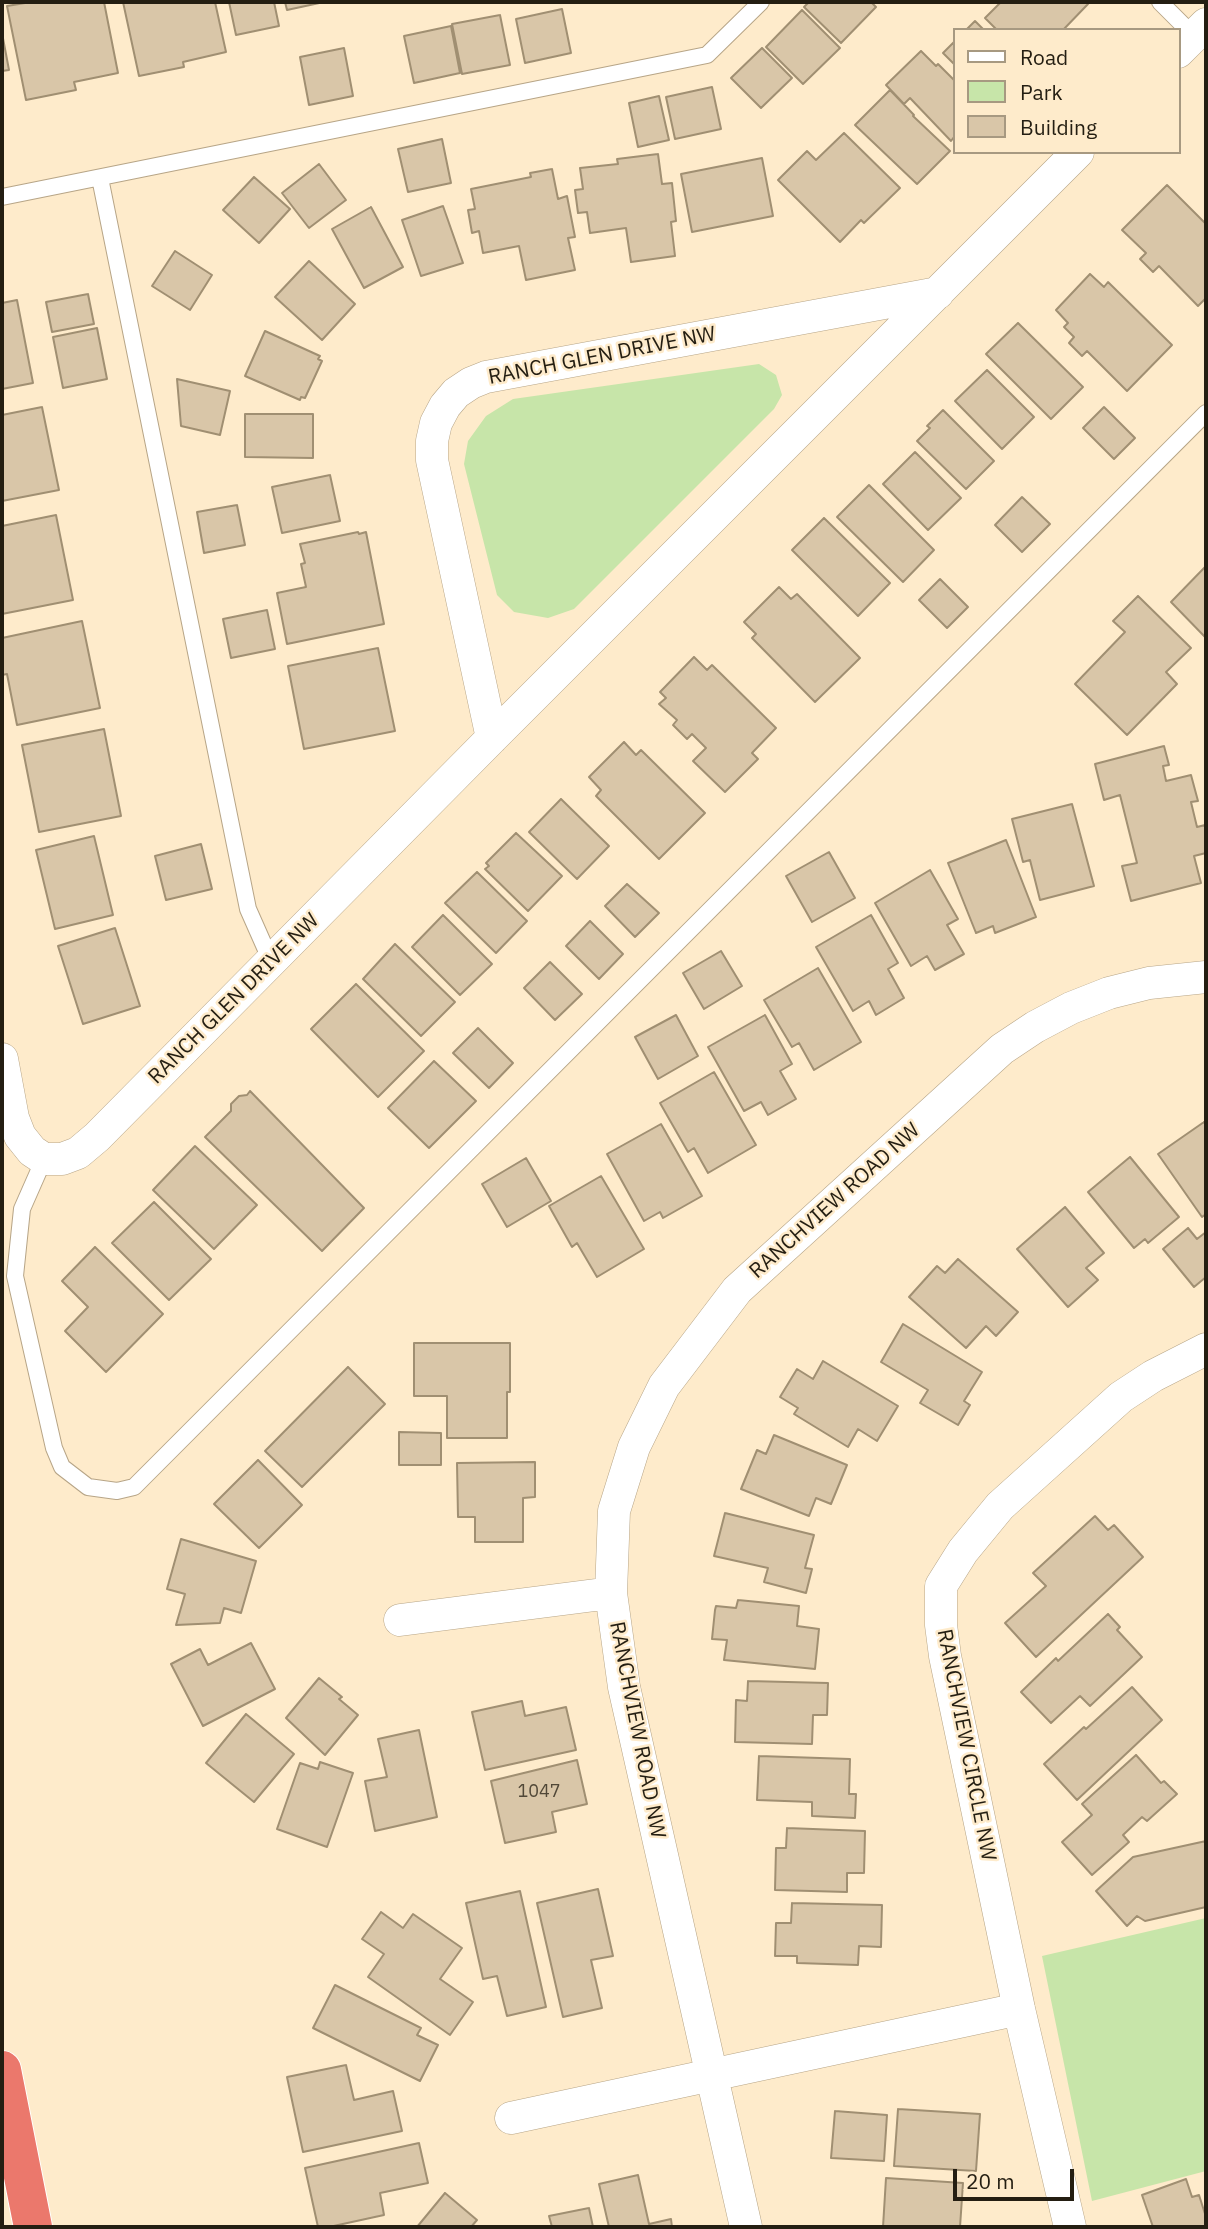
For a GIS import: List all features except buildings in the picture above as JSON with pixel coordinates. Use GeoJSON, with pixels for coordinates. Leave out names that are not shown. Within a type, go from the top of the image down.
{"type":"FeatureCollection","features":[{"type":"Feature","properties":{"kind":"highway"},"geometry":{"type":"LineString","coordinates":[[2,2070],[33,2227]]}},
{"type":"Feature","properties":{"kind":"street","name":"RANCH GLEN DRIVE NW"},"geometry":{"type":"LineString","coordinates":[[44,1159],[62,1159],[78,1153],[97,1137],[1076,154]]}},
{"type":"Feature","properties":{"kind":"street","name":"RANCH GLEN DRIVE NW"},"geometry":{"type":"LineString","coordinates":[[492,738],[432,460],[436,423],[456,393],[486,377],[938,293]]}},
{"type":"Feature","properties":{"kind":"street","name":"RANCHVIEW ROAD NW"},"geometry":{"type":"LineString","coordinates":[[746,2227],[625,1687],[611,1593],[614,1511],[634,1447],[664,1386],[737,1290],[1002,1049],[1071,1007],[1109,993],[1149,983],[1206,977]]}},
{"type":"Feature","properties":{"kind":"street"},"geometry":{"type":"LineString","coordinates":[[2,1059],[13,1118],[20,1136],[32,1151],[44,1159]]}},
{"type":"Feature","properties":{"kind":"street","name":"RANCHVIEW CIRCLE NW"},"geometry":{"type":"LineString","coordinates":[[1070,2227],[1019,2009],[945,1656],[941,1625],[941,1586],[962,1551],[1000,1506],[1121,1397],[1153,1376],[1206,1349]]}},
{"type":"Feature","properties":{"kind":"street"},"geometry":{"type":"LineString","coordinates":[[400,1620],[611,1593]]}},
{"type":"Feature","properties":{"kind":"street"},"geometry":{"type":"LineString","coordinates":[[511,2118],[1019,2009]]}},
{"type":"Feature","properties":{"kind":"lane"},"geometry":{"type":"LineString","coordinates":[[2,197],[707,55],[761,2]]}},
{"type":"Feature","properties":{"kind":"lane"},"geometry":{"type":"LineString","coordinates":[[1160,2],[1193,38]]}},
{"type":"Feature","properties":{"kind":"lane"},"geometry":{"type":"LineString","coordinates":[[100,177],[248,909],[271,961]]}},
{"type":"Feature","properties":{"kind":"lane"},"geometry":{"type":"LineString","coordinates":[[44,1159],[22,1209],[15,1276],[54,1448],[62,1467],[88,1487],[117,1492],[134,1487],[1206,413]]}},
{"type":"Feature","properties":{"kind":"green space"},"geometry":{"type":"Polygon","coordinates":[[[759,364],[776,375],[782,395],[774,409],[574,609],[548,618],[514,612],[497,595],[464,464],[468,441],[486,416],[513,399],[759,364]]]}},
{"type":"Feature","properties":{"kind":"green space"},"geometry":{"type":"Polygon","coordinates":[[[1206,1918],[1206,2171],[1092,2201],[1042,1956],[1206,1918]]]}}]}
